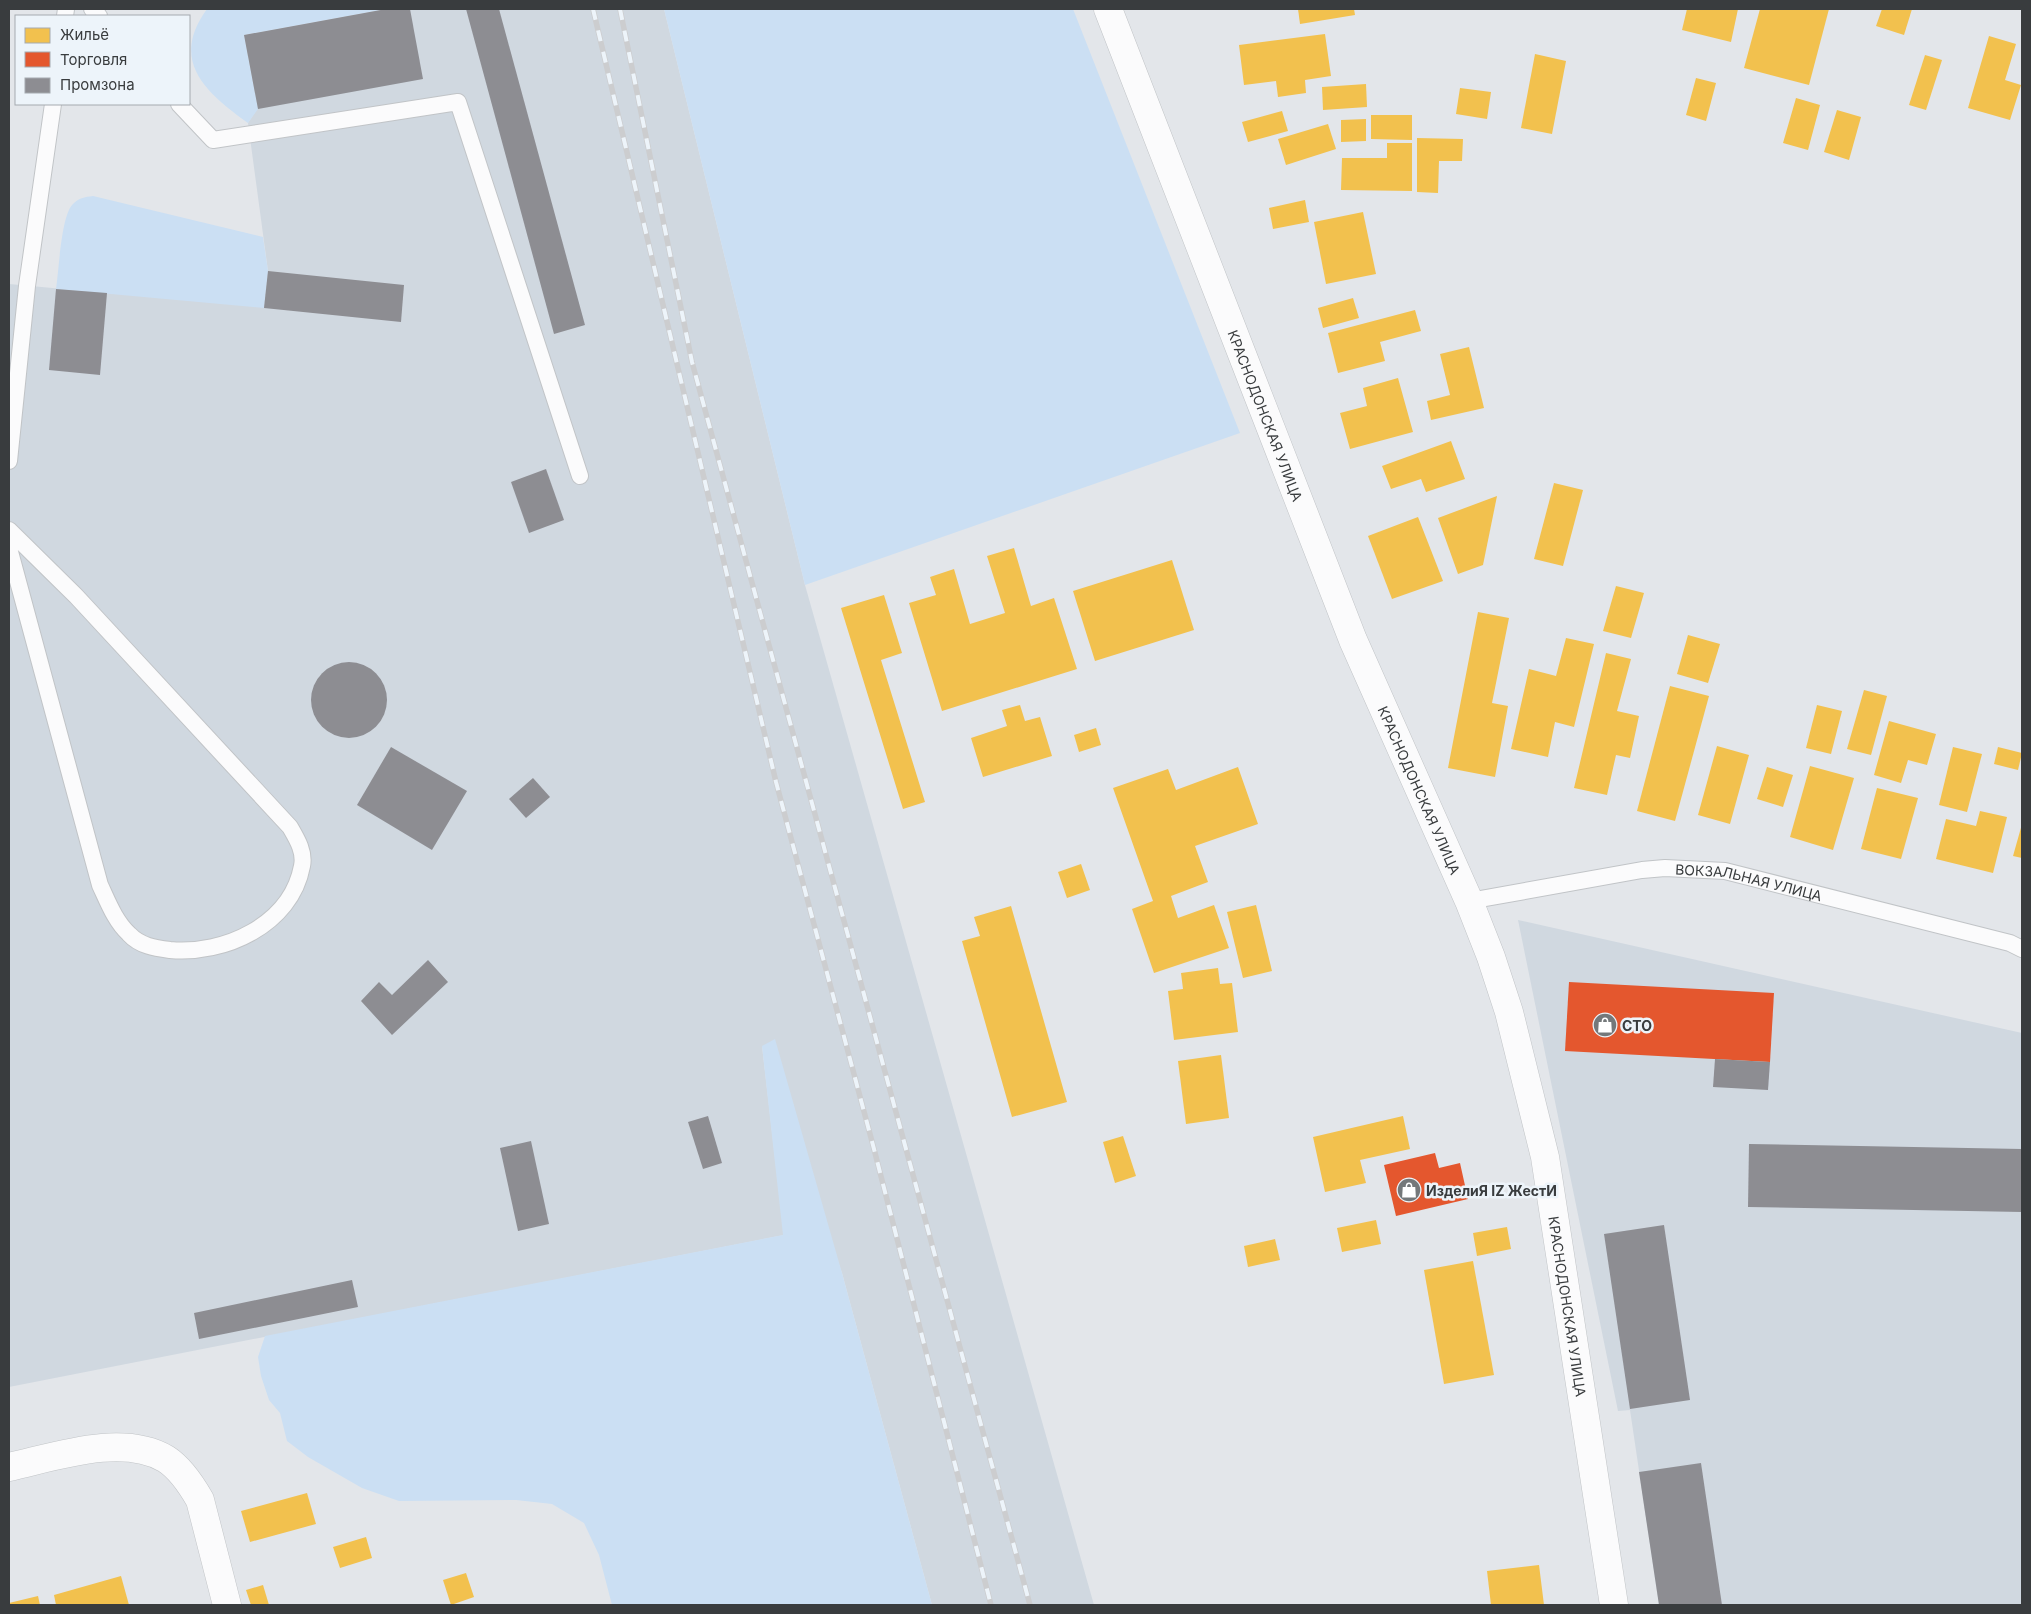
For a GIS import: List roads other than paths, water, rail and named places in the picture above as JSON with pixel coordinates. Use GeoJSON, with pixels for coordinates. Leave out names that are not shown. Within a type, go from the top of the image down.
{"type":"FeatureCollection","features":[{"type":"Feature","properties":{"kind":"street","name":"КРАСНОДОНСКАЯ УЛИЦА"},"geometry":{"type":"LineString","coordinates":[[1108,9],[1353,640],[1469,902],[1491,957],[1509,1012],[1545,1156],[1614,1605]]}},
{"type":"Feature","properties":{"kind":"street"},"geometry":{"type":"LineString","coordinates":[[9,1467],[86,1450],[122,1448],[142,1450],[166,1460],[189,1483],[200,1500],[227,1605]]}},
{"type":"Feature","properties":{"kind":"lane"},"geometry":{"type":"LineString","coordinates":[[181,105],[213,140],[458,102],[580,476]]}},
{"type":"Feature","properties":{"kind":"lane"},"geometry":{"type":"LineString","coordinates":[[9,461],[27,286],[53,105]]}},
{"type":"Feature","properties":{"kind":"lane"},"geometry":{"type":"LineString","coordinates":[[9,530],[76,596],[290,827],[300,845],[303,865],[294,888],[284,905],[262,926],[235,942],[206,950],[182,951],[150,948],[129,935],[115,916],[100,885],[16,601],[9,548]]}},
{"type":"Feature","properties":{"kind":"lane","name":"ВОКЗАЛЬНАЯ УЛИЦА"},"geometry":{"type":"LineString","coordinates":[[1469,902],[1642,870],[1690,868],[1725,871],[2010,943],[2022,949]]}},
{"type":"Feature","properties":{"kind":"railway"},"geometry":{"type":"LineString","coordinates":[[593,9],[776,782],[874,1149],[991,1605]]}},
{"type":"Feature","properties":{"kind":"railway"},"geometry":{"type":"LineString","coordinates":[[620,9],[692,362],[1030,1605]]}},
{"type":"Feature","properties":{"kind":"place","name":"СТО"},"geometry":{"type":"Point","coordinates":[1605,1025]}},
{"type":"Feature","properties":{"kind":"place","name":"ИзделиЯ IZ ЖестИ"},"geometry":{"type":"Point","coordinates":[1409,1190]}}]}
